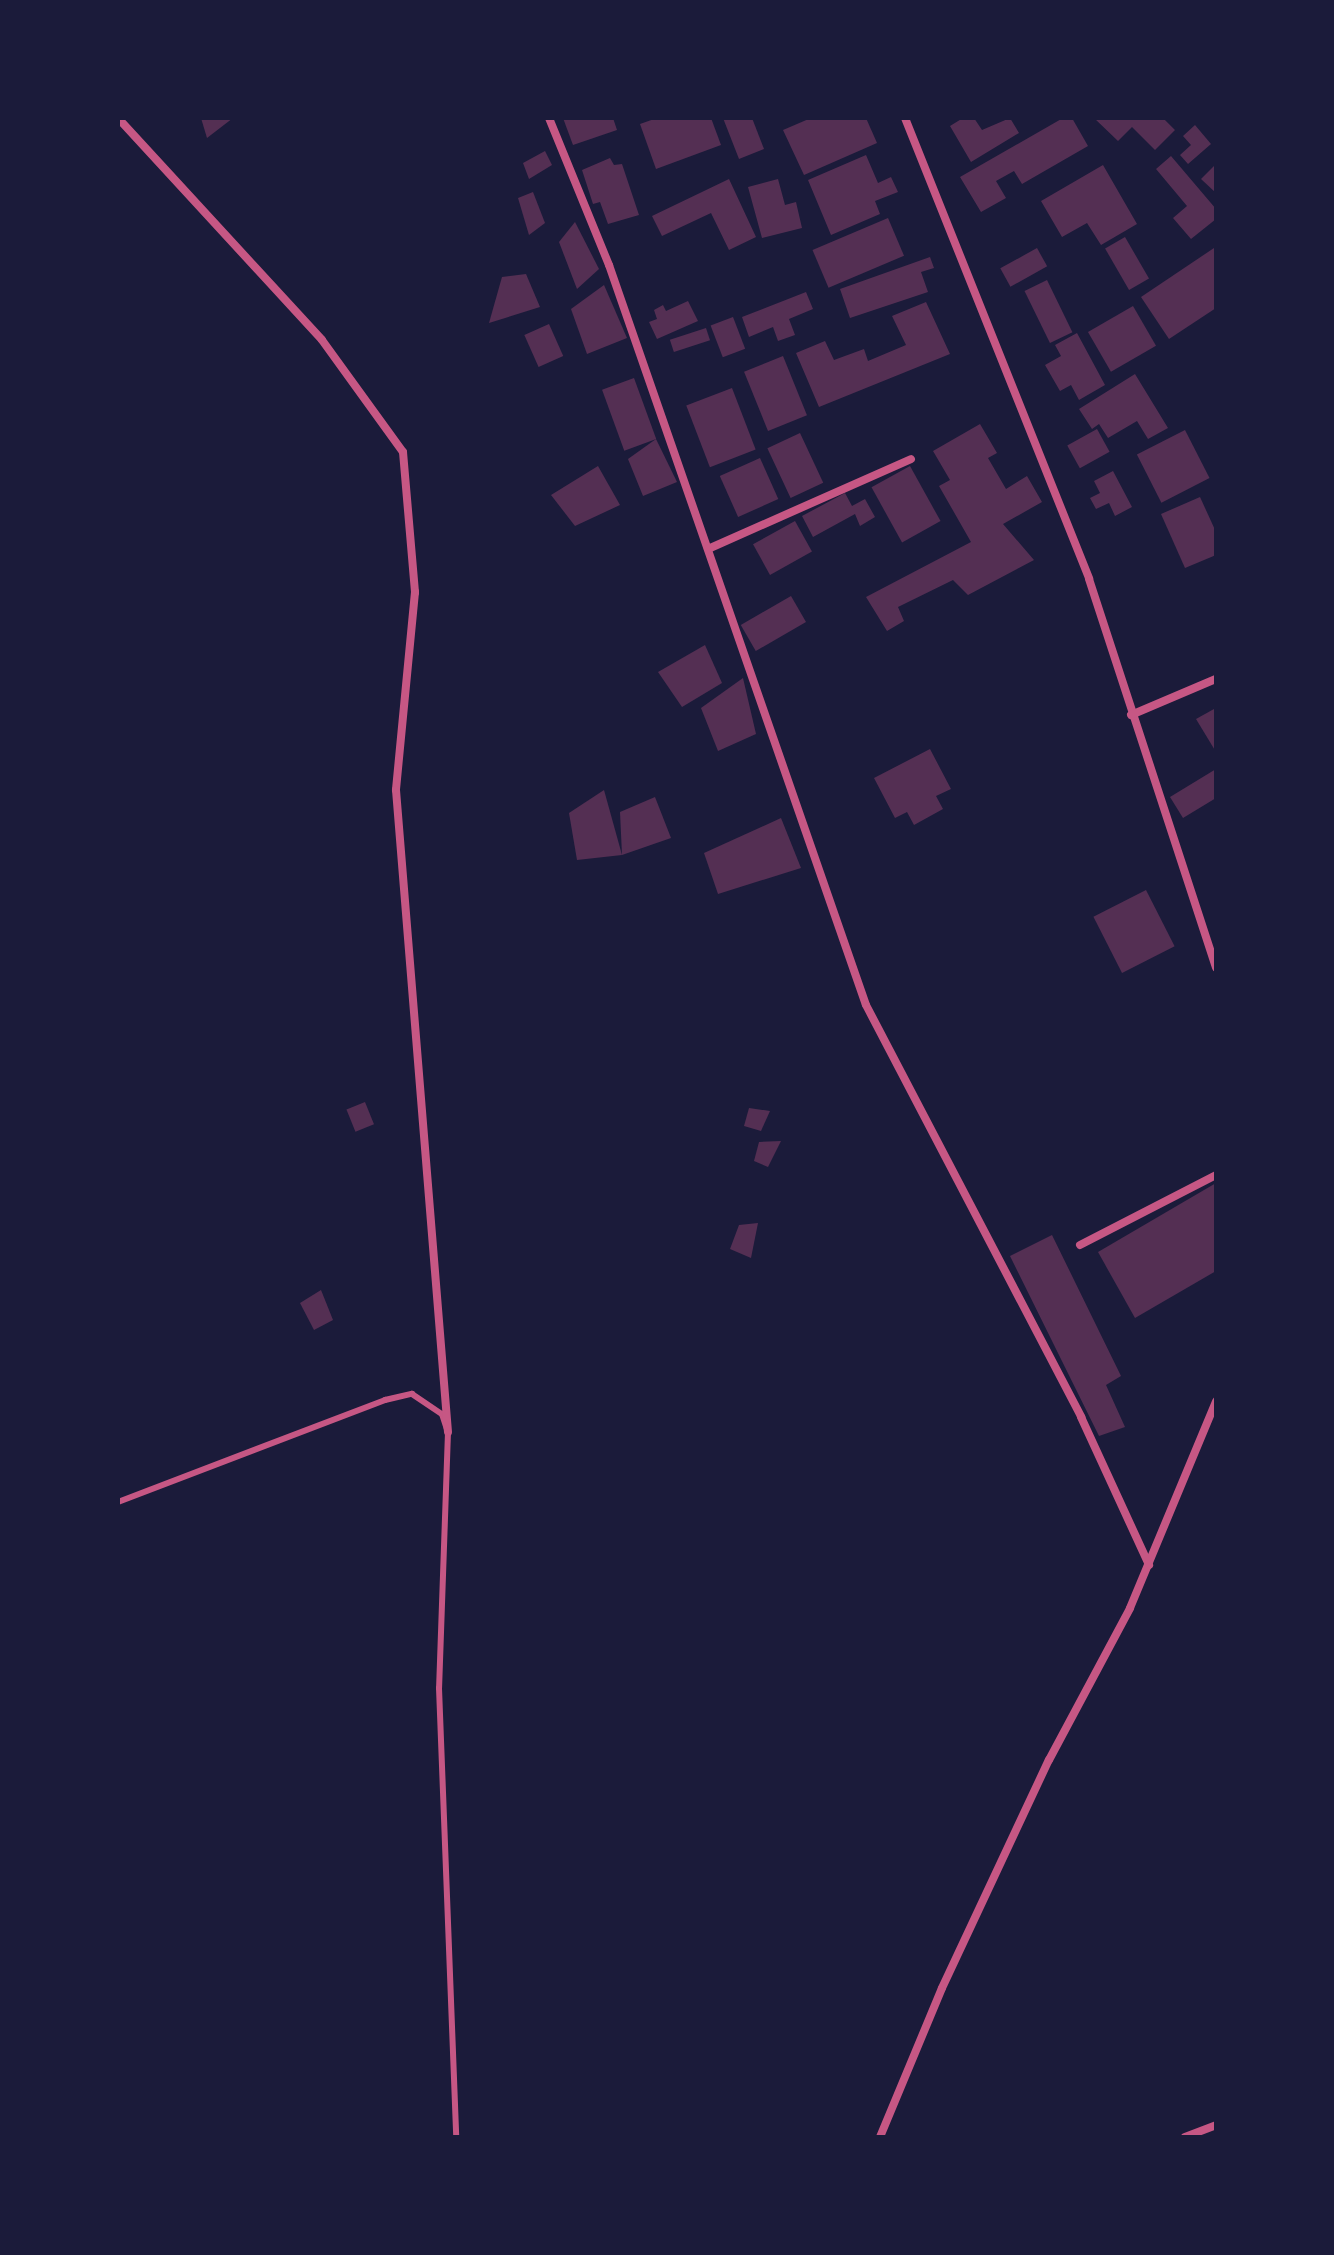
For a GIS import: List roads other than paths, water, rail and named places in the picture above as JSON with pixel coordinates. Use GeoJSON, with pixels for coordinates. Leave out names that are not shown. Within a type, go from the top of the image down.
{"type":"FeatureCollection","features":[{"type":"Feature","properties":{"kind":"street"},"geometry":{"type":"LineString","coordinates":[[118,118],[322,340],[403,452],[415,592],[396,790],[448,1432]]}},
{"type":"Feature","properties":{"kind":"street"},"geometry":{"type":"LineString","coordinates":[[549,118],[609,265],[866,1005],[1061,1376],[1149,1565]]}},
{"type":"Feature","properties":{"kind":"street"},"geometry":{"type":"LineString","coordinates":[[905,118],[1089,579],[1216,968]]}},
{"type":"Feature","properties":{"kind":"street"},"geometry":{"type":"LineString","coordinates":[[708,549],[911,459]]}},
{"type":"Feature","properties":{"kind":"street"},"geometry":{"type":"LineString","coordinates":[[1131,715],[1216,679]]}},
{"type":"Feature","properties":{"kind":"street"},"geometry":{"type":"LineString","coordinates":[[1080,1245],[1216,1175]]}},
{"type":"Feature","properties":{"kind":"street"},"geometry":{"type":"LineString","coordinates":[[880,2137],[962,1945],[1149,1565],[1216,1401]]}},
{"type":"Feature","properties":{"kind":"street"},"geometry":{"type":"LineString","coordinates":[[1185,2137],[1216,2125]]}},
{"type":"Feature","properties":{"kind":"lane"},"geometry":{"type":"LineString","coordinates":[[118,1502],[385,1400],[412,1394],[442,1414],[448,1432],[439,1688],[456,2137]]}}]}
